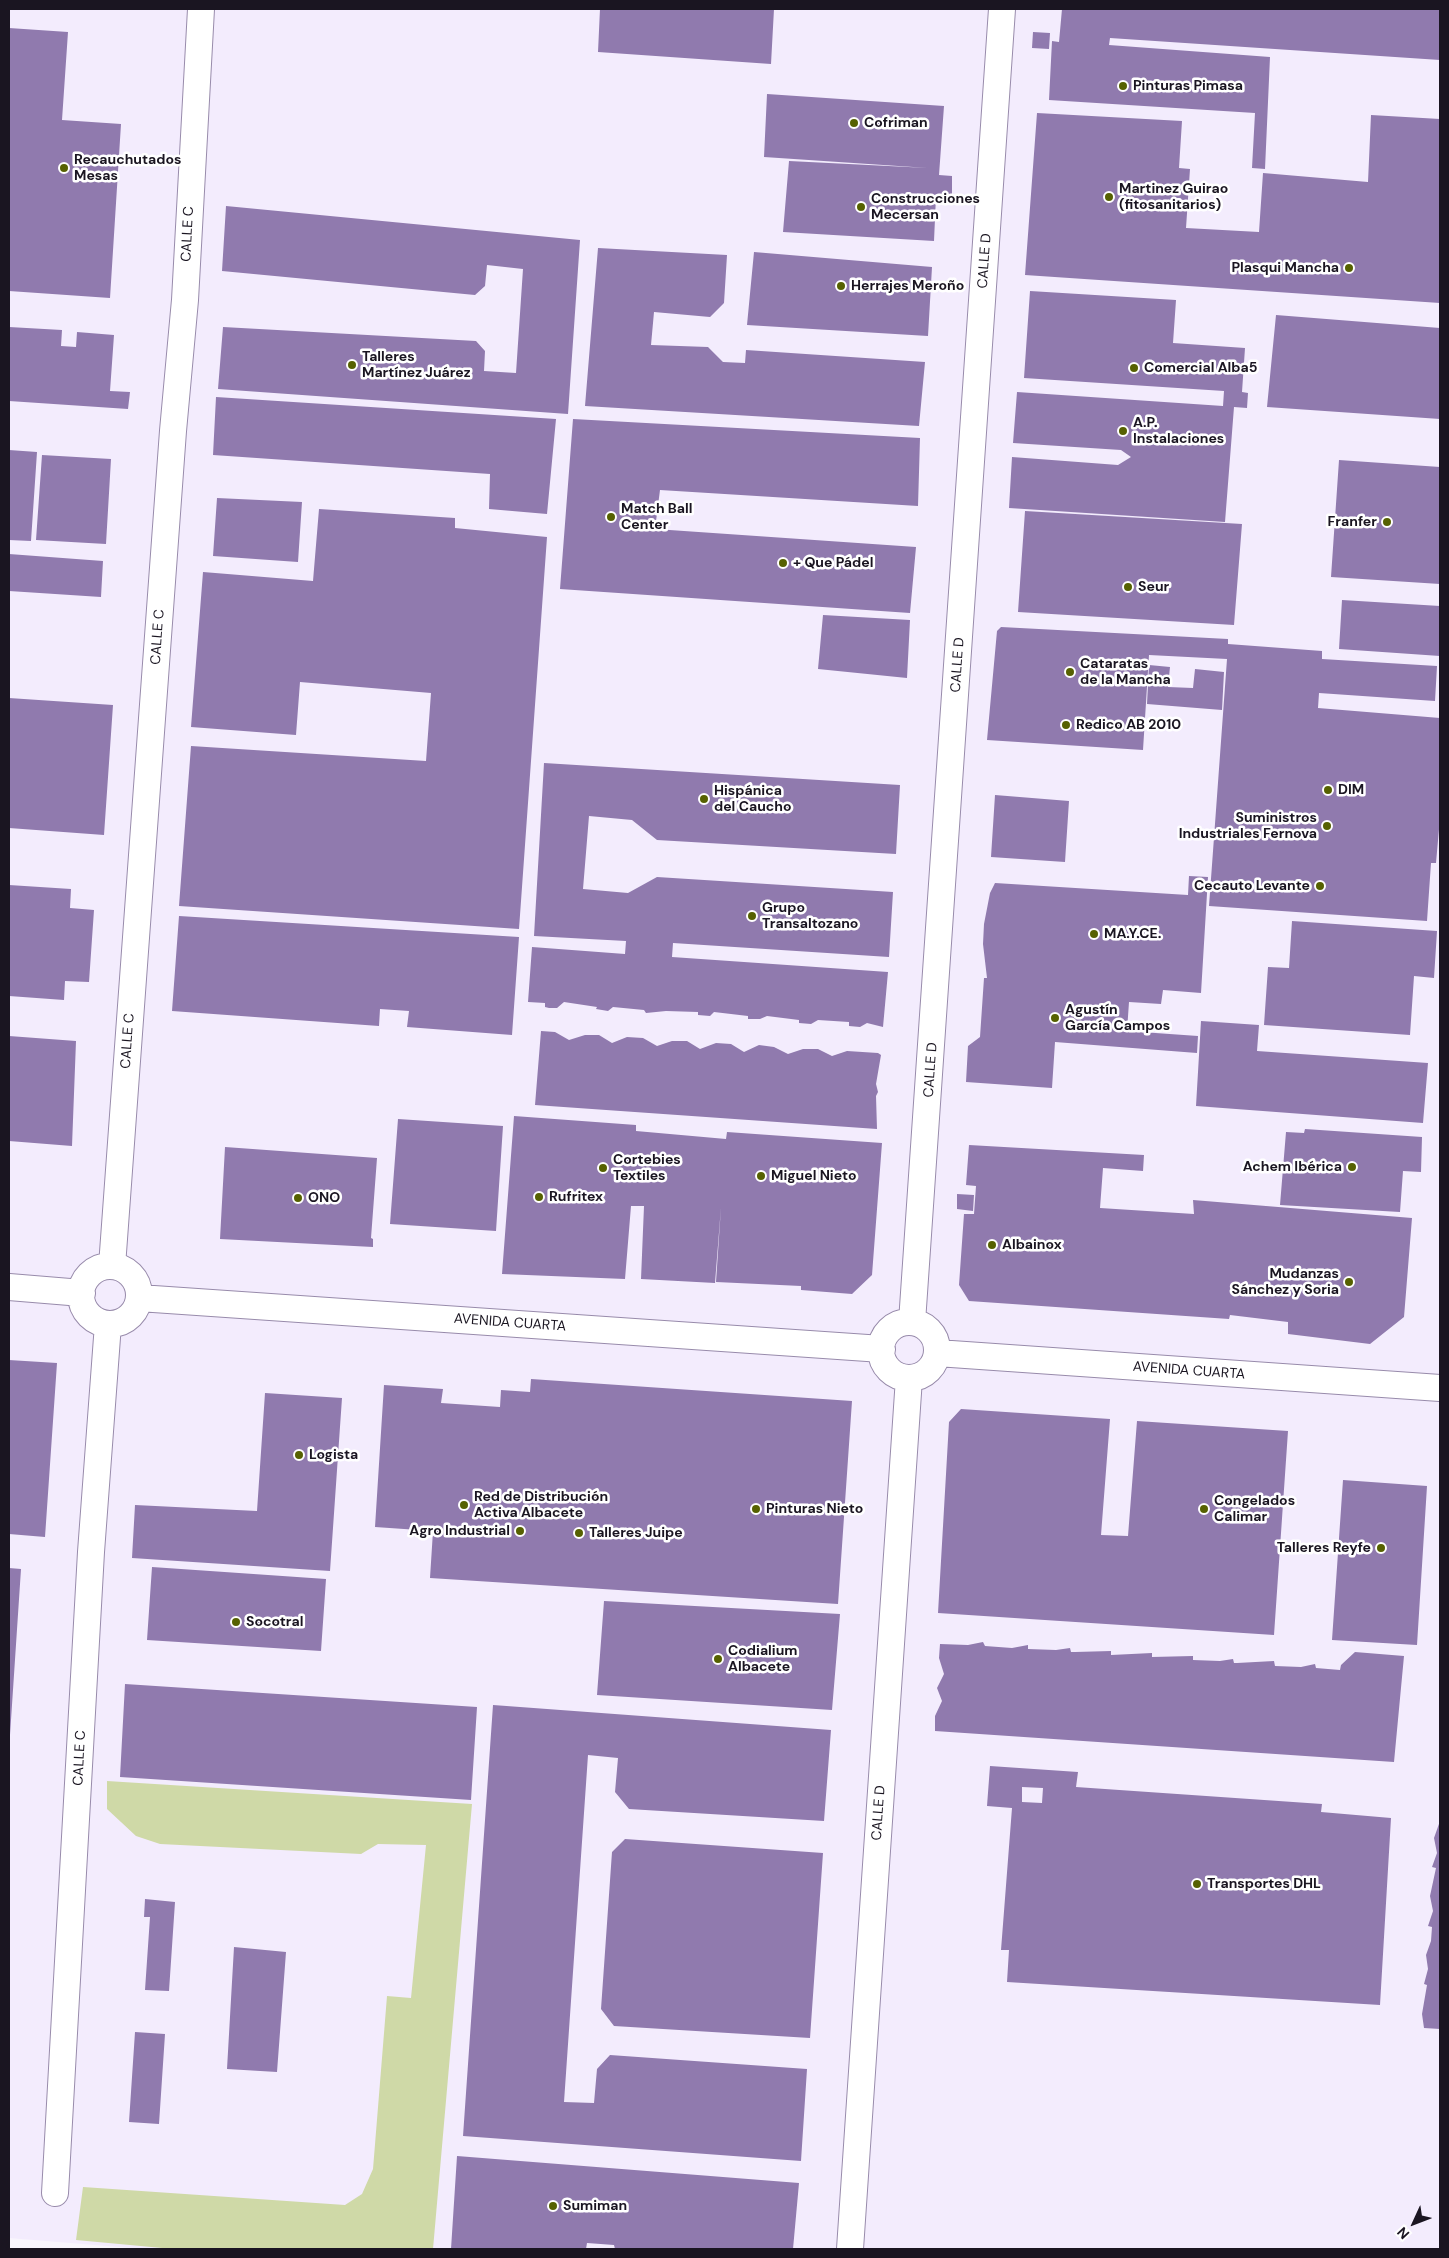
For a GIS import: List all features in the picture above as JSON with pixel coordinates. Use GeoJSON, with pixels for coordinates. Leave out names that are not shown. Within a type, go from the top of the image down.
{"type":"FeatureCollection","features":[{"type":"Feature","properties":{"kind":"street","name":"CALLE C"},"geometry":{"type":"LineString","coordinates":[[112,1266],[184,300],[201,9]]}},
{"type":"Feature","properties":{"kind":"street","name":"CALLE D"},"geometry":{"type":"LineString","coordinates":[[912,1322],[1002,9]]}},
{"type":"Feature","properties":{"kind":"street"},"geometry":{"type":"LineString","coordinates":[[112,1266],[124,1269],[134,1278],[139,1291],[134,1310],[124,1320],[108,1324],[90,1315],[82,1304],[82,1293],[86,1278],[94,1270],[112,1266]]}},
{"type":"Feature","properties":{"kind":"street"},"geometry":{"type":"LineString","coordinates":[[9,1288],[82,1293]]}},
{"type":"Feature","properties":{"kind":"street","name":"AVENIDA CUARTA"},"geometry":{"type":"LineString","coordinates":[[138,1298],[882,1349]]}},
{"type":"Feature","properties":{"kind":"street"},"geometry":{"type":"LineString","coordinates":[[912,1322],[923,1325],[931,1332],[937,1342],[937,1354],[929,1370],[921,1376],[908,1378],[898,1376],[890,1370],[883,1361],[882,1349],[886,1334],[894,1326],[912,1322]]}},
{"type":"Feature","properties":{"kind":"street","name":"CALLE C"},"geometry":{"type":"LineString","coordinates":[[55,2193],[91,1552],[108,1324]]}},
{"type":"Feature","properties":{"kind":"street","name":"AVENIDA CUARTA"},"geometry":{"type":"LineString","coordinates":[[937,1354],[1440,1388]]}},
{"type":"Feature","properties":{"kind":"street","name":"CALLE D"},"geometry":{"type":"LineString","coordinates":[[850,2249],[908,1378]]}},
{"type":"Feature","properties":{"kind":"shaded area"},"geometry":{"type":"Polygon","coordinates":[[[9,9],[1440,9],[1440,2249],[144,2249],[9,2238],[9,9]]]}},
{"type":"Feature","properties":{"kind":"green space"},"geometry":{"type":"Polygon","coordinates":[[[107,1781],[472,1804],[433,2249],[173,2249],[76,2240],[83,2187],[345,2205],[362,2194],[373,2169],[387,1996],[411,1998],[426,1845],[378,1844],[361,1854],[160,1844],[136,1836],[107,1809],[107,1781]]]}},
{"type":"Feature","properties":{"kind":"building"},"geometry":{"type":"Polygon","coordinates":[[[600,9],[774,9],[771,64],[598,52],[600,9]]]}},
{"type":"Feature","properties":{"kind":"building"},"geometry":{"type":"Polygon","coordinates":[[[1062,9],[1440,9],[1440,60],[1110,38],[1109,45],[1270,57],[1265,169],[1252,168],[1255,113],[1049,100],[1052,41],[1059,42],[1062,9]]]}},
{"type":"Feature","properties":{"kind":"building","name":"Recauchutados Mesas"},"geometry":{"type":"Polygon","coordinates":[[[9,28],[68,32],[62,120],[121,124],[110,298],[9,291],[9,28]]]}},
{"type":"Feature","properties":{"kind":"building"},"geometry":{"type":"Polygon","coordinates":[[[1033,32],[1050,33],[1049,49],[1032,48],[1033,32]]]}},
{"type":"Feature","properties":{"kind":"building"},"geometry":{"type":"Polygon","coordinates":[[[767,94],[944,106],[939,175],[952,176],[952,198],[936,196],[934,241],[783,232],[789,161],[928,168],[764,157],[767,94]]]}},
{"type":"Feature","properties":{"kind":"building"},"geometry":{"type":"Polygon","coordinates":[[[1037,113],[1182,121],[1179,168],[1190,169],[1186,228],[1259,232],[1263,173],[1368,182],[1371,115],[1440,119],[1440,303],[1025,275],[1037,113]]]}},
{"type":"Feature","properties":{"kind":"building"},"geometry":{"type":"Polygon","coordinates":[[[226,206],[580,240],[568,414],[218,389],[223,327],[476,341],[485,351],[484,371],[516,373],[523,269],[487,265],[485,286],[475,295],[222,271],[226,206]]]}},
{"type":"Feature","properties":{"kind":"building"},"geometry":{"type":"Polygon","coordinates":[[[598,248],[727,255],[724,303],[710,317],[654,312],[651,345],[708,347],[723,362],[745,363],[746,350],[925,362],[919,426],[585,406],[598,248]]]}},
{"type":"Feature","properties":{"kind":"building","name":"Herrajes Meroño"},"geometry":{"type":"Polygon","coordinates":[[[754,252],[932,267],[928,336],[747,325],[754,252]]]}},
{"type":"Feature","properties":{"kind":"building"},"geometry":{"type":"Polygon","coordinates":[[[1030,291],[1176,300],[1173,343],[1245,348],[1242,392],[1248,393],[1247,408],[1234,407],[1225,522],[1009,508],[1012,457],[1118,465],[1131,457],[1121,450],[1013,443],[1017,392],[1223,406],[1224,391],[1024,378],[1030,291]]]}},
{"type":"Feature","properties":{"kind":"building"},"geometry":{"type":"Polygon","coordinates":[[[1276,315],[1440,328],[1440,419],[1267,407],[1276,315]]]}},
{"type":"Feature","properties":{"kind":"building"},"geometry":{"type":"Polygon","coordinates":[[[9,327],[62,330],[61,346],[76,347],[77,332],[114,335],[110,391],[130,392],[128,409],[9,401],[9,327]]]}},
{"type":"Feature","properties":{"kind":"building"},"geometry":{"type":"Polygon","coordinates":[[[216,397],[556,419],[547,514],[489,509],[490,474],[213,455],[216,397]]]}},
{"type":"Feature","properties":{"kind":"building"},"geometry":{"type":"Polygon","coordinates":[[[573,419],[920,438],[918,506],[660,490],[655,529],[916,547],[910,613],[560,589],[573,419]]]}},
{"type":"Feature","properties":{"kind":"building"},"geometry":{"type":"Polygon","coordinates":[[[9,450],[37,452],[31,541],[9,540],[9,450]]]}},
{"type":"Feature","properties":{"kind":"building"},"geometry":{"type":"Polygon","coordinates":[[[42,455],[111,459],[106,544],[36,540],[42,455]]]}},
{"type":"Feature","properties":{"kind":"building","name":"Franfer"},"geometry":{"type":"Polygon","coordinates":[[[1339,460],[1440,467],[1440,584],[1331,577],[1339,460]]]}},
{"type":"Feature","properties":{"kind":"building"},"geometry":{"type":"Polygon","coordinates":[[[217,498],[302,502],[298,562],[213,556],[217,498]]]}},
{"type":"Feature","properties":{"kind":"building"},"geometry":{"type":"Polygon","coordinates":[[[319,509],[455,518],[455,528],[547,537],[519,929],[179,906],[191,746],[426,761],[431,693],[300,682],[296,735],[191,727],[203,572],[313,581],[319,509]]]}},
{"type":"Feature","properties":{"kind":"building","name":"Seur"},"geometry":{"type":"Polygon","coordinates":[[[1025,511],[1242,524],[1234,625],[1018,612],[1025,511]]]}},
{"type":"Feature","properties":{"kind":"building"},"geometry":{"type":"Polygon","coordinates":[[[9,554],[103,561],[101,597],[9,591],[9,554]]]}},
{"type":"Feature","properties":{"kind":"building"},"geometry":{"type":"Polygon","coordinates":[[[1342,600],[1440,606],[1440,656],[1339,649],[1342,600]]]}},
{"type":"Feature","properties":{"kind":"building"},"geometry":{"type":"Polygon","coordinates":[[[823,615],[910,620],[907,678],[818,669],[823,615]]]}},
{"type":"Feature","properties":{"kind":"building"},"geometry":{"type":"Polygon","coordinates":[[[1001,627],[1228,639],[1228,644],[1322,651],[1322,659],[1437,666],[1435,701],[1319,693],[1318,708],[1440,718],[1440,818],[1436,863],[1431,863],[1427,921],[1209,906],[1227,659],[1149,655],[1143,750],[987,740],[997,631],[1001,627]]]}},
{"type":"Feature","properties":{"kind":"building"},"geometry":{"type":"Polygon","coordinates":[[[1149,665],[1170,667],[1168,687],[1193,688],[1195,669],[1224,672],[1222,710],[1147,704],[1149,665]]]}},
{"type":"Feature","properties":{"kind":"building"},"geometry":{"type":"Polygon","coordinates":[[[9,698],[113,705],[104,835],[9,828],[9,698]]]}},
{"type":"Feature","properties":{"kind":"building"},"geometry":{"type":"Polygon","coordinates":[[[544,763],[900,785],[896,854],[657,840],[632,820],[589,816],[583,889],[628,893],[657,877],[893,892],[889,957],[673,943],[672,957],[888,972],[883,1027],[867,1023],[860,1027],[849,1026],[849,1022],[818,1020],[811,1024],[799,1023],[799,1020],[767,1016],[760,1019],[748,1019],[748,1016],[714,1012],[710,1016],[698,1015],[698,1012],[666,1011],[646,1013],[644,1010],[613,1007],[608,1011],[596,1009],[597,1007],[564,1002],[557,1008],[549,1008],[545,1007],[545,1003],[528,1002],[532,947],[625,954],[626,941],[534,936],[544,763]]]}},
{"type":"Feature","properties":{"kind":"building"},"geometry":{"type":"Polygon","coordinates":[[[995,795],[1069,801],[1065,862],[991,857],[995,795]]]}},
{"type":"Feature","properties":{"kind":"building"},"geometry":{"type":"Polygon","coordinates":[[[1189,876],[1208,877],[1201,993],[1163,990],[1161,1004],[1129,1002],[1127,1031],[1198,1036],[1197,1053],[1055,1042],[1052,1088],[966,1082],[968,1046],[980,1037],[984,978],[987,978],[983,944],[984,924],[990,893],[995,883],[1188,895],[1189,876]]]}},
{"type":"Feature","properties":{"kind":"building"},"geometry":{"type":"Polygon","coordinates":[[[9,885],[71,889],[70,908],[94,910],[89,982],[65,981],[64,1000],[9,996],[9,885]]]}},
{"type":"Feature","properties":{"kind":"building"},"geometry":{"type":"Polygon","coordinates":[[[179,916],[519,937],[512,1035],[407,1027],[409,1011],[380,1009],[379,1026],[172,1011],[179,916]]]}},
{"type":"Feature","properties":{"kind":"building"},"geometry":{"type":"Polygon","coordinates":[[[1292,921],[1437,931],[1434,978],[1414,976],[1410,1035],[1264,1025],[1268,967],[1289,968],[1292,921]]]}},
{"type":"Feature","properties":{"kind":"building"},"geometry":{"type":"Polygon","coordinates":[[[1201,1021],[1259,1025],[1257,1051],[1428,1063],[1423,1123],[1196,1106],[1201,1021]]]}},
{"type":"Feature","properties":{"kind":"building"},"geometry":{"type":"Polygon","coordinates":[[[541,1031],[555,1032],[569,1040],[585,1035],[599,1035],[612,1043],[627,1037],[643,1038],[657,1046],[672,1041],[687,1041],[700,1049],[716,1043],[731,1044],[744,1052],[759,1045],[774,1047],[788,1054],[803,1049],[818,1049],[832,1056],[847,1051],[878,1053],[881,1055],[876,1084],[878,1092],[876,1096],[877,1129],[535,1105],[541,1031]]]}},
{"type":"Feature","properties":{"kind":"building"},"geometry":{"type":"Polygon","coordinates":[[[9,1036],[76,1041],[72,1146],[9,1141],[9,1036]]]}},
{"type":"Feature","properties":{"kind":"building"},"geometry":{"type":"Polygon","coordinates":[[[514,1116],[636,1125],[636,1131],[726,1139],[727,1132],[882,1143],[872,1275],[852,1294],[801,1290],[801,1286],[716,1282],[721,1207],[715,1283],[641,1279],[644,1206],[631,1206],[625,1279],[502,1274],[514,1116]]]}},
{"type":"Feature","properties":{"kind":"building"},"geometry":{"type":"Polygon","coordinates":[[[398,1119],[503,1126],[496,1231],[390,1224],[398,1119]]]}},
{"type":"Feature","properties":{"kind":"building","name":"Achem Ibérica"},"geometry":{"type":"Polygon","coordinates":[[[1305,1129],[1422,1137],[1421,1172],[1403,1171],[1400,1212],[1280,1205],[1286,1132],[1304,1133],[1305,1129]]]}},
{"type":"Feature","properties":{"kind":"building"},"geometry":{"type":"Polygon","coordinates":[[[969,1145],[1144,1155],[1143,1171],[1103,1168],[1100,1208],[1194,1214],[1193,1200],[1412,1218],[1404,1317],[1370,1344],[1288,1334],[1288,1322],[1230,1315],[1229,1319],[969,1301],[959,1285],[964,1214],[974,1214],[976,1186],[966,1185],[969,1145]]]}},
{"type":"Feature","properties":{"kind":"building","name":"ONO"},"geometry":{"type":"Polygon","coordinates":[[[225,1147],[377,1158],[371,1238],[373,1239],[373,1247],[220,1239],[225,1147]]]}},
{"type":"Feature","properties":{"kind":"building"},"geometry":{"type":"Polygon","coordinates":[[[957,1194],[974,1195],[973,1211],[957,1209],[957,1194]]]}},
{"type":"Feature","properties":{"kind":"building"},"geometry":{"type":"Polygon","coordinates":[[[9,1360],[57,1363],[45,1537],[9,1534],[9,1360]]]}},
{"type":"Feature","properties":{"kind":"building"},"geometry":{"type":"Polygon","coordinates":[[[531,1379],[852,1401],[838,1604],[430,1578],[433,1531],[375,1527],[384,1385],[443,1389],[441,1403],[500,1407],[501,1390],[530,1392],[531,1379]]]}},
{"type":"Feature","properties":{"kind":"building","name":"Logista"},"geometry":{"type":"Polygon","coordinates":[[[265,1393],[342,1398],[330,1571],[132,1558],[135,1505],[257,1511],[265,1393]]]}},
{"type":"Feature","properties":{"kind":"building"},"geometry":{"type":"Polygon","coordinates":[[[961,1409],[1110,1419],[1101,1535],[1128,1536],[1137,1421],[1288,1431],[1274,1635],[938,1613],[949,1422],[961,1409]]]}},
{"type":"Feature","properties":{"kind":"building","name":"Talleres Reyfe"},"geometry":{"type":"Polygon","coordinates":[[[1343,1480],[1427,1486],[1417,1645],[1332,1640],[1343,1480]]]}},
{"type":"Feature","properties":{"kind":"building","name":"Socotral"},"geometry":{"type":"Polygon","coordinates":[[[152,1567],[326,1579],[321,1651],[147,1640],[152,1567]]]}},
{"type":"Feature","properties":{"kind":"building"},"geometry":{"type":"Polygon","coordinates":[[[9,1568],[21,1569],[10,1735],[9,1735],[9,1568]]]}},
{"type":"Feature","properties":{"kind":"building","name":"Codialium Albacete"},"geometry":{"type":"Polygon","coordinates":[[[604,1601],[840,1614],[832,1710],[597,1695],[604,1601]]]}},
{"type":"Feature","properties":{"kind":"building"},"geometry":{"type":"Polygon","coordinates":[[[983,1642],[985,1646],[1012,1648],[1028,1645],[1028,1649],[1056,1650],[1070,1648],[1071,1652],[1111,1651],[1111,1655],[1152,1653],[1152,1657],[1193,1656],[1193,1660],[1220,1661],[1233,1659],[1234,1663],[1274,1661],[1275,1666],[1301,1667],[1315,1664],[1316,1668],[1340,1670],[1341,1665],[1355,1652],[1404,1656],[1394,1762],[935,1731],[935,1716],[942,1701],[937,1688],[944,1674],[939,1658],[940,1644],[968,1645],[983,1642]]]}},
{"type":"Feature","properties":{"kind":"building"},"geometry":{"type":"Polygon","coordinates":[[[125,1684],[477,1707],[471,1800],[120,1777],[125,1684]]]}},
{"type":"Feature","properties":{"kind":"building"},"geometry":{"type":"Polygon","coordinates":[[[493,1705],[831,1730],[824,1821],[629,1809],[615,1792],[618,1758],[588,1755],[564,2102],[594,2103],[597,2069],[610,2055],[807,2069],[801,2161],[463,2136],[493,1705]]]}},
{"type":"Feature","properties":{"kind":"building","name":"Transportes DHL"},"geometry":{"type":"Polygon","coordinates":[[[990,1766],[1078,1772],[1076,1787],[1322,1804],[1321,1812],[1391,1818],[1380,2005],[1007,1982],[1009,1950],[1001,1950],[1012,1808],[987,1806],[990,1766]],[[1022,1787],[1022,1802],[1042,1803],[1043,1788],[1022,1787]]]}},
{"type":"Feature","properties":{"kind":"building"},"geometry":{"type":"Polygon","coordinates":[[[1440,1821],[1440,2029],[1424,2028],[1422,2014],[1427,1985],[1424,1984],[1428,1969],[1426,1955],[1431,1941],[1432,1927],[1428,1926],[1433,1911],[1430,1896],[1436,1868],[1432,1867],[1437,1853],[1434,1838],[1440,1821]]]}},
{"type":"Feature","properties":{"kind":"building"},"geometry":{"type":"Polygon","coordinates":[[[625,1839],[823,1853],[810,2038],[614,2026],[601,2009],[612,1852],[625,1839]]]}},
{"type":"Feature","properties":{"kind":"building"},"geometry":{"type":"Polygon","coordinates":[[[145,1899],[175,1902],[169,1991],[145,1990],[150,1917],[144,1917],[145,1899]]]}},
{"type":"Feature","properties":{"kind":"building"},"geometry":{"type":"Polygon","coordinates":[[[234,1947],[286,1952],[277,2072],[227,2069],[234,1947]]]}},
{"type":"Feature","properties":{"kind":"building"},"geometry":{"type":"Polygon","coordinates":[[[135,2032],[165,2034],[159,2124],[129,2122],[135,2032]]]}},
{"type":"Feature","properties":{"kind":"building"},"geometry":{"type":"Polygon","coordinates":[[[457,2156],[799,2183],[793,2249],[615,2249],[614,2245],[587,2243],[586,2249],[451,2249],[457,2156]]]}},
{"type":"Feature","properties":{"kind":"place","name":"Pinturas Pimasa"},"geometry":{"type":"Point","coordinates":[1123,86]}},
{"type":"Feature","properties":{"kind":"place","name":"Cofriman"},"geometry":{"type":"Point","coordinates":[854,123]}},
{"type":"Feature","properties":{"kind":"place","name":"Recauchutados Mesas"},"geometry":{"type":"Point","coordinates":[64,168]}},
{"type":"Feature","properties":{"kind":"place","name":"Martinez Guirao (fitosanitarios)"},"geometry":{"type":"Point","coordinates":[1109,197]}},
{"type":"Feature","properties":{"kind":"place","name":"Construcciones Mecersan"},"geometry":{"type":"Point","coordinates":[861,207]}},
{"type":"Feature","properties":{"kind":"place","name":"Plasqui Mancha"},"geometry":{"type":"Point","coordinates":[1349,268]}},
{"type":"Feature","properties":{"kind":"place","name":"Herrajes Meroño"},"geometry":{"type":"Point","coordinates":[841,286]}},
{"type":"Feature","properties":{"kind":"place","name":"Talleres Martínez Juárez"},"geometry":{"type":"Point","coordinates":[352,365]}},
{"type":"Feature","properties":{"kind":"place","name":"Comercial Alba5"},"geometry":{"type":"Point","coordinates":[1134,368]}},
{"type":"Feature","properties":{"kind":"place","name":"A.P. Instalaciones"},"geometry":{"type":"Point","coordinates":[1123,431]}},
{"type":"Feature","properties":{"kind":"place","name":"Match Ball Center"},"geometry":{"type":"Point","coordinates":[611,517]}},
{"type":"Feature","properties":{"kind":"place","name":"Franfer"},"geometry":{"type":"Point","coordinates":[1387,522]}},
{"type":"Feature","properties":{"kind":"place","name":"+ Que Pádel"},"geometry":{"type":"Point","coordinates":[783,563]}},
{"type":"Feature","properties":{"kind":"place","name":"Seur"},"geometry":{"type":"Point","coordinates":[1128,587]}},
{"type":"Feature","properties":{"kind":"place","name":"Cataratas de la Mancha"},"geometry":{"type":"Point","coordinates":[1070,672]}},
{"type":"Feature","properties":{"kind":"place","name":"Redico AB 2010"},"geometry":{"type":"Point","coordinates":[1066,725]}},
{"type":"Feature","properties":{"kind":"place","name":"DIM"},"geometry":{"type":"Point","coordinates":[1328,790]}},
{"type":"Feature","properties":{"kind":"place","name":"Hispánica del Caucho"},"geometry":{"type":"Point","coordinates":[704,799]}},
{"type":"Feature","properties":{"kind":"place","name":"Suministros Industriales Fernova"},"geometry":{"type":"Point","coordinates":[1327,826]}},
{"type":"Feature","properties":{"kind":"place","name":"Cecauto Levante"},"geometry":{"type":"Point","coordinates":[1320,886]}},
{"type":"Feature","properties":{"kind":"place","name":"Grupo Transaltozano"},"geometry":{"type":"Point","coordinates":[752,916]}},
{"type":"Feature","properties":{"kind":"place","name":"MA.Y.CE."},"geometry":{"type":"Point","coordinates":[1094,934]}},
{"type":"Feature","properties":{"kind":"place","name":"Agustín García Campos"},"geometry":{"type":"Point","coordinates":[1055,1018]}},
{"type":"Feature","properties":{"kind":"place","name":"Achem Ibérica"},"geometry":{"type":"Point","coordinates":[1352,1167]}},
{"type":"Feature","properties":{"kind":"place","name":"Cortebies Textiles"},"geometry":{"type":"Point","coordinates":[603,1168]}},
{"type":"Feature","properties":{"kind":"place","name":"Miguel Nieto"},"geometry":{"type":"Point","coordinates":[761,1176]}},
{"type":"Feature","properties":{"kind":"place","name":"Rufritex"},"geometry":{"type":"Point","coordinates":[539,1197]}},
{"type":"Feature","properties":{"kind":"place","name":"ONO"},"geometry":{"type":"Point","coordinates":[298,1198]}},
{"type":"Feature","properties":{"kind":"place","name":"Albainox"},"geometry":{"type":"Point","coordinates":[992,1245]}},
{"type":"Feature","properties":{"kind":"place","name":"Mudanzas Sánchez y Soria"},"geometry":{"type":"Point","coordinates":[1349,1282]}},
{"type":"Feature","properties":{"kind":"place","name":"Logista"},"geometry":{"type":"Point","coordinates":[299,1455]}},
{"type":"Feature","properties":{"kind":"place","name":"Red de Distribución Activa Albacete"},"geometry":{"type":"Point","coordinates":[464,1505]}},
{"type":"Feature","properties":{"kind":"place","name":"Pinturas Nieto"},"geometry":{"type":"Point","coordinates":[756,1509]}},
{"type":"Feature","properties":{"kind":"place","name":"Congelados Calimar"},"geometry":{"type":"Point","coordinates":[1204,1509]}},
{"type":"Feature","properties":{"kind":"place","name":"Agro Industrial"},"geometry":{"type":"Point","coordinates":[520,1531]}},
{"type":"Feature","properties":{"kind":"place","name":"Talleres Juipe"},"geometry":{"type":"Point","coordinates":[579,1533]}},
{"type":"Feature","properties":{"kind":"place","name":"Talleres Reyfe"},"geometry":{"type":"Point","coordinates":[1381,1548]}},
{"type":"Feature","properties":{"kind":"place","name":"Socotral"},"geometry":{"type":"Point","coordinates":[236,1622]}},
{"type":"Feature","properties":{"kind":"place","name":"Codialium Albacete"},"geometry":{"type":"Point","coordinates":[718,1659]}},
{"type":"Feature","properties":{"kind":"place","name":"Transportes DHL"},"geometry":{"type":"Point","coordinates":[1197,1884]}},
{"type":"Feature","properties":{"kind":"place","name":"Sumiman"},"geometry":{"type":"Point","coordinates":[553,2206]}}]}
